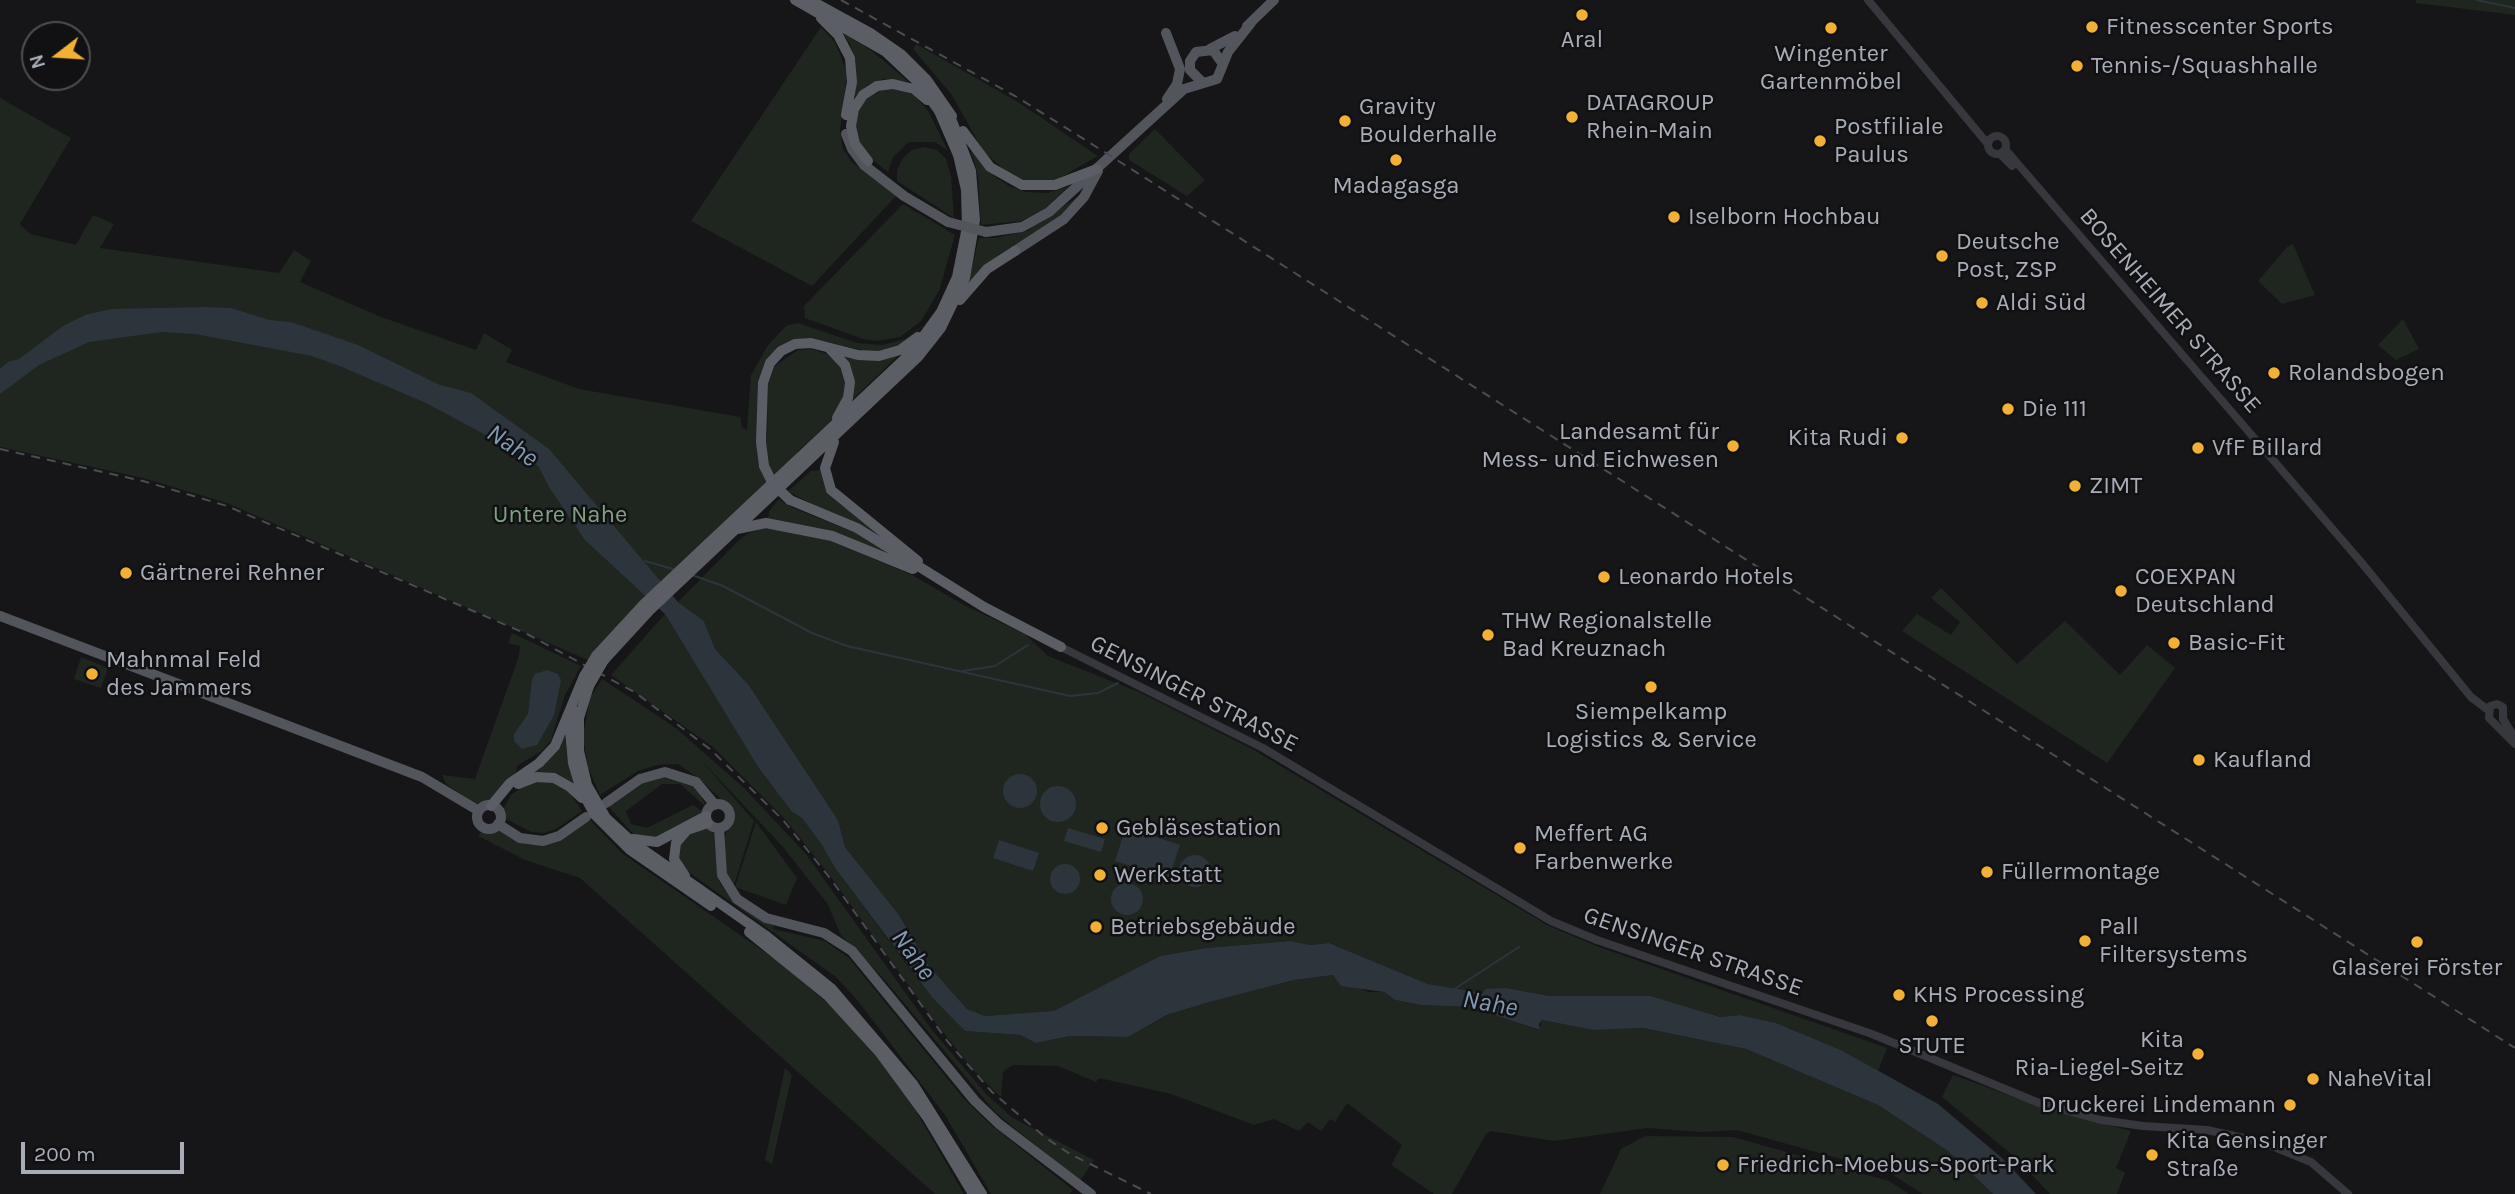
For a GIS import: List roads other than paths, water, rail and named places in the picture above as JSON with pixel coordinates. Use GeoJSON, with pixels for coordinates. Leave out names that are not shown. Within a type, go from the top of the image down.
{"type":"FeatureCollection","features":[{"type":"Feature","properties":{"kind":"highway"},"geometry":{"type":"LineString","coordinates":[[795,0],[810,4],[872,34],[901,54],[927,80],[968,159],[975,208],[969,267],[951,311]]}},
{"type":"Feature","properties":{"kind":"highway"},"geometry":{"type":"LineString","coordinates":[[810,4],[838,35],[850,58],[853,76],[846,134]]}},
{"type":"Feature","properties":{"kind":"highway"},"geometry":{"type":"LineString","coordinates":[[868,162],[855,144],[851,126],[854,108],[867,92],[882,85],[904,85],[944,112],[984,161],[1015,182],[1029,186],[1055,186],[1099,168]]}},
{"type":"Feature","properties":{"kind":"highway"},"geometry":{"type":"LineString","coordinates":[[495,808],[510,783],[550,752],[600,658],[647,607],[912,352],[934,323],[957,277],[967,214],[962,166],[944,112]]}},
{"type":"Feature","properties":{"kind":"highway"},"geometry":{"type":"LineString","coordinates":[[713,544],[733,530],[919,356],[951,311],[987,270],[1015,251]]}},
{"type":"Feature","properties":{"kind":"highway"},"geometry":{"type":"LineString","coordinates":[[934,323],[907,346],[886,355],[858,355],[816,344],[800,343],[785,348],[773,359],[765,373],[761,442],[764,466],[773,484],[790,500],[857,528],[941,581],[1061,647]]}},
{"type":"Feature","properties":{"kind":"highway"},"geometry":{"type":"LineString","coordinates":[[816,344],[828,348],[841,360],[850,382],[846,403],[826,435]]}},
{"type":"Feature","properties":{"kind":"highway"},"geometry":{"type":"LineString","coordinates":[[839,433],[825,462],[825,477],[831,490],[894,538],[941,581]]}},
{"type":"Feature","properties":{"kind":"highway"},"geometry":{"type":"LineString","coordinates":[[733,530],[769,523],[832,536],[941,581]]}},
{"type":"Feature","properties":{"kind":"highway"},"geometry":{"type":"LineString","coordinates":[[586,681],[579,726],[583,773],[601,811],[623,835],[810,969],[853,1011],[913,1084],[982,1194]]}},
{"type":"Feature","properties":{"kind":"highway"},"geometry":{"type":"LineString","coordinates":[[573,710],[570,742],[573,763],[589,806]]}},
{"type":"Feature","properties":{"kind":"highway"},"geometry":{"type":"LineString","coordinates":[[495,808],[516,786],[542,776],[565,783],[623,844],[753,934],[804,974],[850,1018],[907,1088],[973,1194]]}},
{"type":"Feature","properties":{"kind":"highway"},"geometry":{"type":"LineString","coordinates":[[623,835],[644,843],[657,842],[707,820]]}},
{"type":"Feature","properties":{"kind":"highway"},"geometry":{"type":"LineString","coordinates":[[695,886],[677,867],[674,847],[687,830],[707,820]]}},
{"type":"Feature","properties":{"kind":"main road"},"geometry":{"type":"LineString","coordinates":[[846,134],[852,149],[864,165],[933,214],[948,222],[986,232],[1015,229],[1036,221],[1099,168],[1184,89],[1217,79],[1231,47],[1274,0]]}},
{"type":"Feature","properties":{"kind":"main road"},"geometry":{"type":"LineString","coordinates":[[1164,107],[1190,70],[1193,55],[1228,42],[1250,24]]}},
{"type":"Feature","properties":{"kind":"main road"},"geometry":{"type":"LineString","coordinates":[[1164,107],[1175,103],[1194,87],[1220,82],[1250,24]]}},
{"type":"Feature","properties":{"kind":"main road"},"geometry":{"type":"LineString","coordinates":[[1164,107],[1180,74],[1178,58],[1166,33]]}},
{"type":"Feature","properties":{"kind":"main road"},"geometry":{"type":"LineString","coordinates":[[1210,49],[1219,54],[1223,64]]}},
{"type":"Feature","properties":{"kind":"main road"},"geometry":{"type":"LineString","coordinates":[[1190,70],[1202,82]]}},
{"type":"Feature","properties":{"kind":"main road"},"geometry":{"type":"LineString","coordinates":[[868,162],[933,214]]}},
{"type":"Feature","properties":{"kind":"main road"},"geometry":{"type":"LineString","coordinates":[[1015,251],[1049,231],[1072,212],[1092,186],[1099,168]]}},
{"type":"Feature","properties":{"kind":"main road"},"geometry":{"type":"LineString","coordinates":[[0,616],[415,774],[448,790],[479,811],[495,808],[498,824],[520,838],[543,841],[559,836],[586,817]]}},
{"type":"Feature","properties":{"kind":"main road"},"geometry":{"type":"LineString","coordinates":[[606,803],[640,779],[665,772],[696,782],[715,805],[724,806],[730,814],[727,824],[719,828]]}},
{"type":"Feature","properties":{"kind":"main road"},"geometry":{"type":"LineString","coordinates":[[715,805],[707,820],[719,828]]}},
{"type":"Feature","properties":{"kind":"main road"},"geometry":{"type":"LineString","coordinates":[[479,811],[477,819],[481,826],[490,828],[498,824]]}},
{"type":"Feature","properties":{"kind":"main road"},"geometry":{"type":"LineString","coordinates":[[719,828],[722,875],[737,899],[766,918],[816,930],[852,951],[975,1101],[999,1124],[1091,1194]]}},
{"type":"Feature","properties":{"kind":"street"},"geometry":{"type":"LineString","coordinates":[[1868,0],[1990,140]]}},
{"type":"Feature","properties":{"kind":"street"},"geometry":{"type":"LineString","coordinates":[[1874,0],[1990,140],[1991,153],[2003,152],[2003,138],[1990,140]]}},
{"type":"Feature","properties":{"kind":"street","name":"BOSENHEIMER STRASSE"},"geometry":{"type":"LineString","coordinates":[[2003,152],[2477,704],[2489,708]]}},
{"type":"Feature","properties":{"kind":"street","name":"GENSINGER STRASSE"},"geometry":{"type":"LineString","coordinates":[[1061,647],[1263,748],[1551,921],[1597,940],[1872,1034],[2039,1103],[2101,1120],[2207,1130],[2262,1142],[2311,1162],[2348,1194]]}},
{"type":"Feature","properties":{"kind":"street"},"geometry":{"type":"LineString","coordinates":[[2499,720],[2503,707],[2497,704],[2489,708],[2489,718],[2499,720],[2515,738]]}},
{"type":"Feature","properties":{"kind":"street"},"geometry":{"type":"LineString","coordinates":[[2499,720],[2515,744]]}},
{"type":"Feature","properties":{"kind":"water","name":"Nahe"},"geometry":{"type":"Polygon","coordinates":[[[231,308],[269,320],[291,322],[358,345],[440,385],[471,393],[549,449],[678,602],[704,621],[715,649],[748,684],[838,820],[845,847],[899,915],[929,966],[967,1009],[985,1016],[1054,1011],[1160,956],[1206,948],[1291,941],[1310,945],[1329,943],[1428,984],[1483,993],[1486,989],[1506,988],[1550,996],[1651,996],[1720,1017],[1740,1015],[1776,1023],[1841,1050],[1938,1104],[2002,1158],[2036,1194],[1993,1194],[1948,1151],[1878,1105],[1746,1049],[1643,1028],[1593,1030],[1542,1020],[1539,1024],[1540,1030],[1470,1007],[1421,1005],[1395,1000],[1384,992],[1341,986],[1333,975],[1294,980],[1206,1003],[1167,1015],[1128,1037],[1070,1036],[1036,1043],[1020,1035],[965,1031],[932,997],[835,868],[802,818],[792,812],[758,767],[665,614],[585,540],[549,487],[539,467],[527,457],[426,403],[342,367],[312,356],[195,334],[162,332],[89,342],[39,365],[0,394],[0,369],[8,362],[19,359],[63,326],[85,315],[111,309],[231,308]]]}},
{"type":"Feature","properties":{"kind":"water"},"geometry":{"type":"Polygon","coordinates":[[[547,670],[558,674],[561,680],[554,715],[537,745],[522,749],[514,741],[514,734],[528,714],[535,674],[547,670]]]}},
{"type":"Feature","properties":{"kind":"water"},"geometry":{"type":"Polygon","coordinates":[[[1020,774],[1032,779],[1037,791],[1032,803],[1020,808],[1008,803],[1003,791],[1008,779],[1020,774]]]}},
{"type":"Feature","properties":{"kind":"water"},"geometry":{"type":"Polygon","coordinates":[[[1058,786],[1071,791],[1076,804],[1071,817],[1058,822],[1045,817],[1040,804],[1045,791],[1058,786]]]}},
{"type":"Feature","properties":{"kind":"water"},"geometry":{"type":"Polygon","coordinates":[[[1126,827],[1180,845],[1169,878],[1115,861],[1126,827]]]}},
{"type":"Feature","properties":{"kind":"water"},"geometry":{"type":"Polygon","coordinates":[[[1068,828],[1105,839],[1101,852],[1064,841],[1068,828]]]}},
{"type":"Feature","properties":{"kind":"water"},"geometry":{"type":"Polygon","coordinates":[[[999,840],[1039,853],[1033,871],[993,858],[999,840]]]}},
{"type":"Feature","properties":{"kind":"water"},"geometry":{"type":"Polygon","coordinates":[[[1195,855],[1206,860],[1211,871],[1206,882],[1195,887],[1184,882],[1179,871],[1184,860],[1195,855]]]}},
{"type":"Feature","properties":{"kind":"water"},"geometry":{"type":"Polygon","coordinates":[[[1065,864],[1076,868],[1080,879],[1076,890],[1065,894],[1054,890],[1050,879],[1054,868],[1065,864]]]}},
{"type":"Feature","properties":{"kind":"water"},"geometry":{"type":"Polygon","coordinates":[[[1127,883],[1138,888],[1143,899],[1138,910],[1127,915],[1116,910],[1111,899],[1116,888],[1127,883]]]}},
{"type":"Feature","properties":{"kind":"waterway"},"geometry":{"type":"LineString","coordinates":[[2477,0],[2515,8]]}},
{"type":"Feature","properties":{"kind":"waterway"},"geometry":{"type":"LineString","coordinates":[[645,561],[673,569]]}},
{"type":"Feature","properties":{"kind":"waterway"},"geometry":{"type":"LineString","coordinates":[[692,575],[723,586],[812,633],[847,646],[1070,696],[1098,693],[1118,683]]}},
{"type":"Feature","properties":{"kind":"waterway"},"geometry":{"type":"LineString","coordinates":[[963,671],[995,666],[1028,645]]}},
{"type":"Feature","properties":{"kind":"waterway","name":"Nahe"},"geometry":{"type":"LineString","coordinates":[[1456,988],[1519,947]]}},
{"type":"Feature","properties":{"kind":"railway"},"geometry":{"type":"LineString","coordinates":[[841,0],[1015,96],[2515,1048]]}},
{"type":"Feature","properties":{"kind":"railway"},"geometry":{"type":"LineString","coordinates":[[0,449],[143,481],[227,506],[527,634],[636,693],[711,750],[783,820],[830,878],[948,1042],[992,1092],[1046,1138],[1070,1154],[1151,1194]]}},
{"type":"Feature","properties":{"kind":"railway"},"geometry":{"type":"LineString","coordinates":[[2355,968],[2368,977]]}},
{"type":"Feature","properties":{"kind":"place","name":"Aral"},"geometry":{"type":"Point","coordinates":[1582,15]}},
{"type":"Feature","properties":{"kind":"place","name":"Fitnesscenter Sports"},"geometry":{"type":"Point","coordinates":[2092,27]}},
{"type":"Feature","properties":{"kind":"place","name":"Wingenter Gartenmöbel"},"geometry":{"type":"Point","coordinates":[1831,28]}},
{"type":"Feature","properties":{"kind":"place","name":"Tennis-/Squashhalle"},"geometry":{"type":"Point","coordinates":[2077,66]}},
{"type":"Feature","properties":{"kind":"place","name":"DATAGROUP Rhein-Main"},"geometry":{"type":"Point","coordinates":[1572,117]}},
{"type":"Feature","properties":{"kind":"place","name":"Gravity Boulderhalle"},"geometry":{"type":"Point","coordinates":[1345,121]}},
{"type":"Feature","properties":{"kind":"place","name":"Postfiliale Paulus"},"geometry":{"type":"Point","coordinates":[1820,141]}},
{"type":"Feature","properties":{"kind":"place","name":"Madagasga"},"geometry":{"type":"Point","coordinates":[1396,160]}},
{"type":"Feature","properties":{"kind":"place","name":"Iselborn Hochbau"},"geometry":{"type":"Point","coordinates":[1674,217]}},
{"type":"Feature","properties":{"kind":"place","name":"Deutsche Post, ZSP"},"geometry":{"type":"Point","coordinates":[1942,256]}},
{"type":"Feature","properties":{"kind":"place","name":"Aldi Süd"},"geometry":{"type":"Point","coordinates":[1982,303]}},
{"type":"Feature","properties":{"kind":"place","name":"Rolandsbogen"},"geometry":{"type":"Point","coordinates":[2274,373]}},
{"type":"Feature","properties":{"kind":"place","name":"Die 111"},"geometry":{"type":"Point","coordinates":[2008,409]}},
{"type":"Feature","properties":{"kind":"place","name":"Kita Rudi"},"geometry":{"type":"Point","coordinates":[1902,438]}},
{"type":"Feature","properties":{"kind":"place","name":"Landesamt für Mess- und Eichwesen"},"geometry":{"type":"Point","coordinates":[1733,446]}},
{"type":"Feature","properties":{"kind":"place","name":"VfF Billard"},"geometry":{"type":"Point","coordinates":[2198,448]}},
{"type":"Feature","properties":{"kind":"place","name":"ZIMT"},"geometry":{"type":"Point","coordinates":[2075,486]}},
{"type":"Feature","properties":{"kind":"place","name":"Gärtnerei Rehner"},"geometry":{"type":"Point","coordinates":[126,573]}},
{"type":"Feature","properties":{"kind":"place","name":"Leonardo Hotels"},"geometry":{"type":"Point","coordinates":[1604,577]}},
{"type":"Feature","properties":{"kind":"place","name":"COEXPAN Deutschland"},"geometry":{"type":"Point","coordinates":[2121,591]}},
{"type":"Feature","properties":{"kind":"place","name":"THW Regionalstelle Bad Kreuznach"},"geometry":{"type":"Point","coordinates":[1488,635]}},
{"type":"Feature","properties":{"kind":"place","name":"Basic-Fit"},"geometry":{"type":"Point","coordinates":[2174,643]}},
{"type":"Feature","properties":{"kind":"place","name":"Mahnmal Feld des Jammers"},"geometry":{"type":"Point","coordinates":[92,674]}},
{"type":"Feature","properties":{"kind":"place","name":"Siempelkamp Logistics & Service"},"geometry":{"type":"Point","coordinates":[1651,687]}},
{"type":"Feature","properties":{"kind":"place","name":"Kaufland"},"geometry":{"type":"Point","coordinates":[2199,760]}},
{"type":"Feature","properties":{"kind":"place","name":"Gebläsestation"},"geometry":{"type":"Point","coordinates":[1102,828]}},
{"type":"Feature","properties":{"kind":"place","name":"Meffert AG Farbenwerke"},"geometry":{"type":"Point","coordinates":[1520,848]}},
{"type":"Feature","properties":{"kind":"place","name":"Füllermontage"},"geometry":{"type":"Point","coordinates":[1987,872]}},
{"type":"Feature","properties":{"kind":"place","name":"Werkstatt"},"geometry":{"type":"Point","coordinates":[1100,875]}},
{"type":"Feature","properties":{"kind":"place","name":"Betriebsgebäude"},"geometry":{"type":"Point","coordinates":[1096,927]}},
{"type":"Feature","properties":{"kind":"place","name":"Pall Filtersystems"},"geometry":{"type":"Point","coordinates":[2085,941]}},
{"type":"Feature","properties":{"kind":"place","name":"Glaserei Förster"},"geometry":{"type":"Point","coordinates":[2417,942]}},
{"type":"Feature","properties":{"kind":"place","name":"KHS Processing"},"geometry":{"type":"Point","coordinates":[1899,995]}},
{"type":"Feature","properties":{"kind":"place","name":"STUTE"},"geometry":{"type":"Point","coordinates":[1932,1021]}},
{"type":"Feature","properties":{"kind":"place","name":"Kita Ria-Liegel-Seitz"},"geometry":{"type":"Point","coordinates":[2198,1054]}},
{"type":"Feature","properties":{"kind":"place","name":"NaheVital"},"geometry":{"type":"Point","coordinates":[2313,1079]}},
{"type":"Feature","properties":{"kind":"place","name":"Druckerei Lindemann"},"geometry":{"type":"Point","coordinates":[2290,1105]}},
{"type":"Feature","properties":{"kind":"place","name":"Kita Gensinger Straße"},"geometry":{"type":"Point","coordinates":[2152,1155]}},
{"type":"Feature","properties":{"kind":"place","name":"Friedrich-Moebus-Sport-Park"},"geometry":{"type":"Point","coordinates":[1723,1165]}},
{"type":"Feature","properties":{"kind":"park label","name":"Untere Nahe"},"geometry":{"type":"Point","coordinates":[560,515]}}]}
